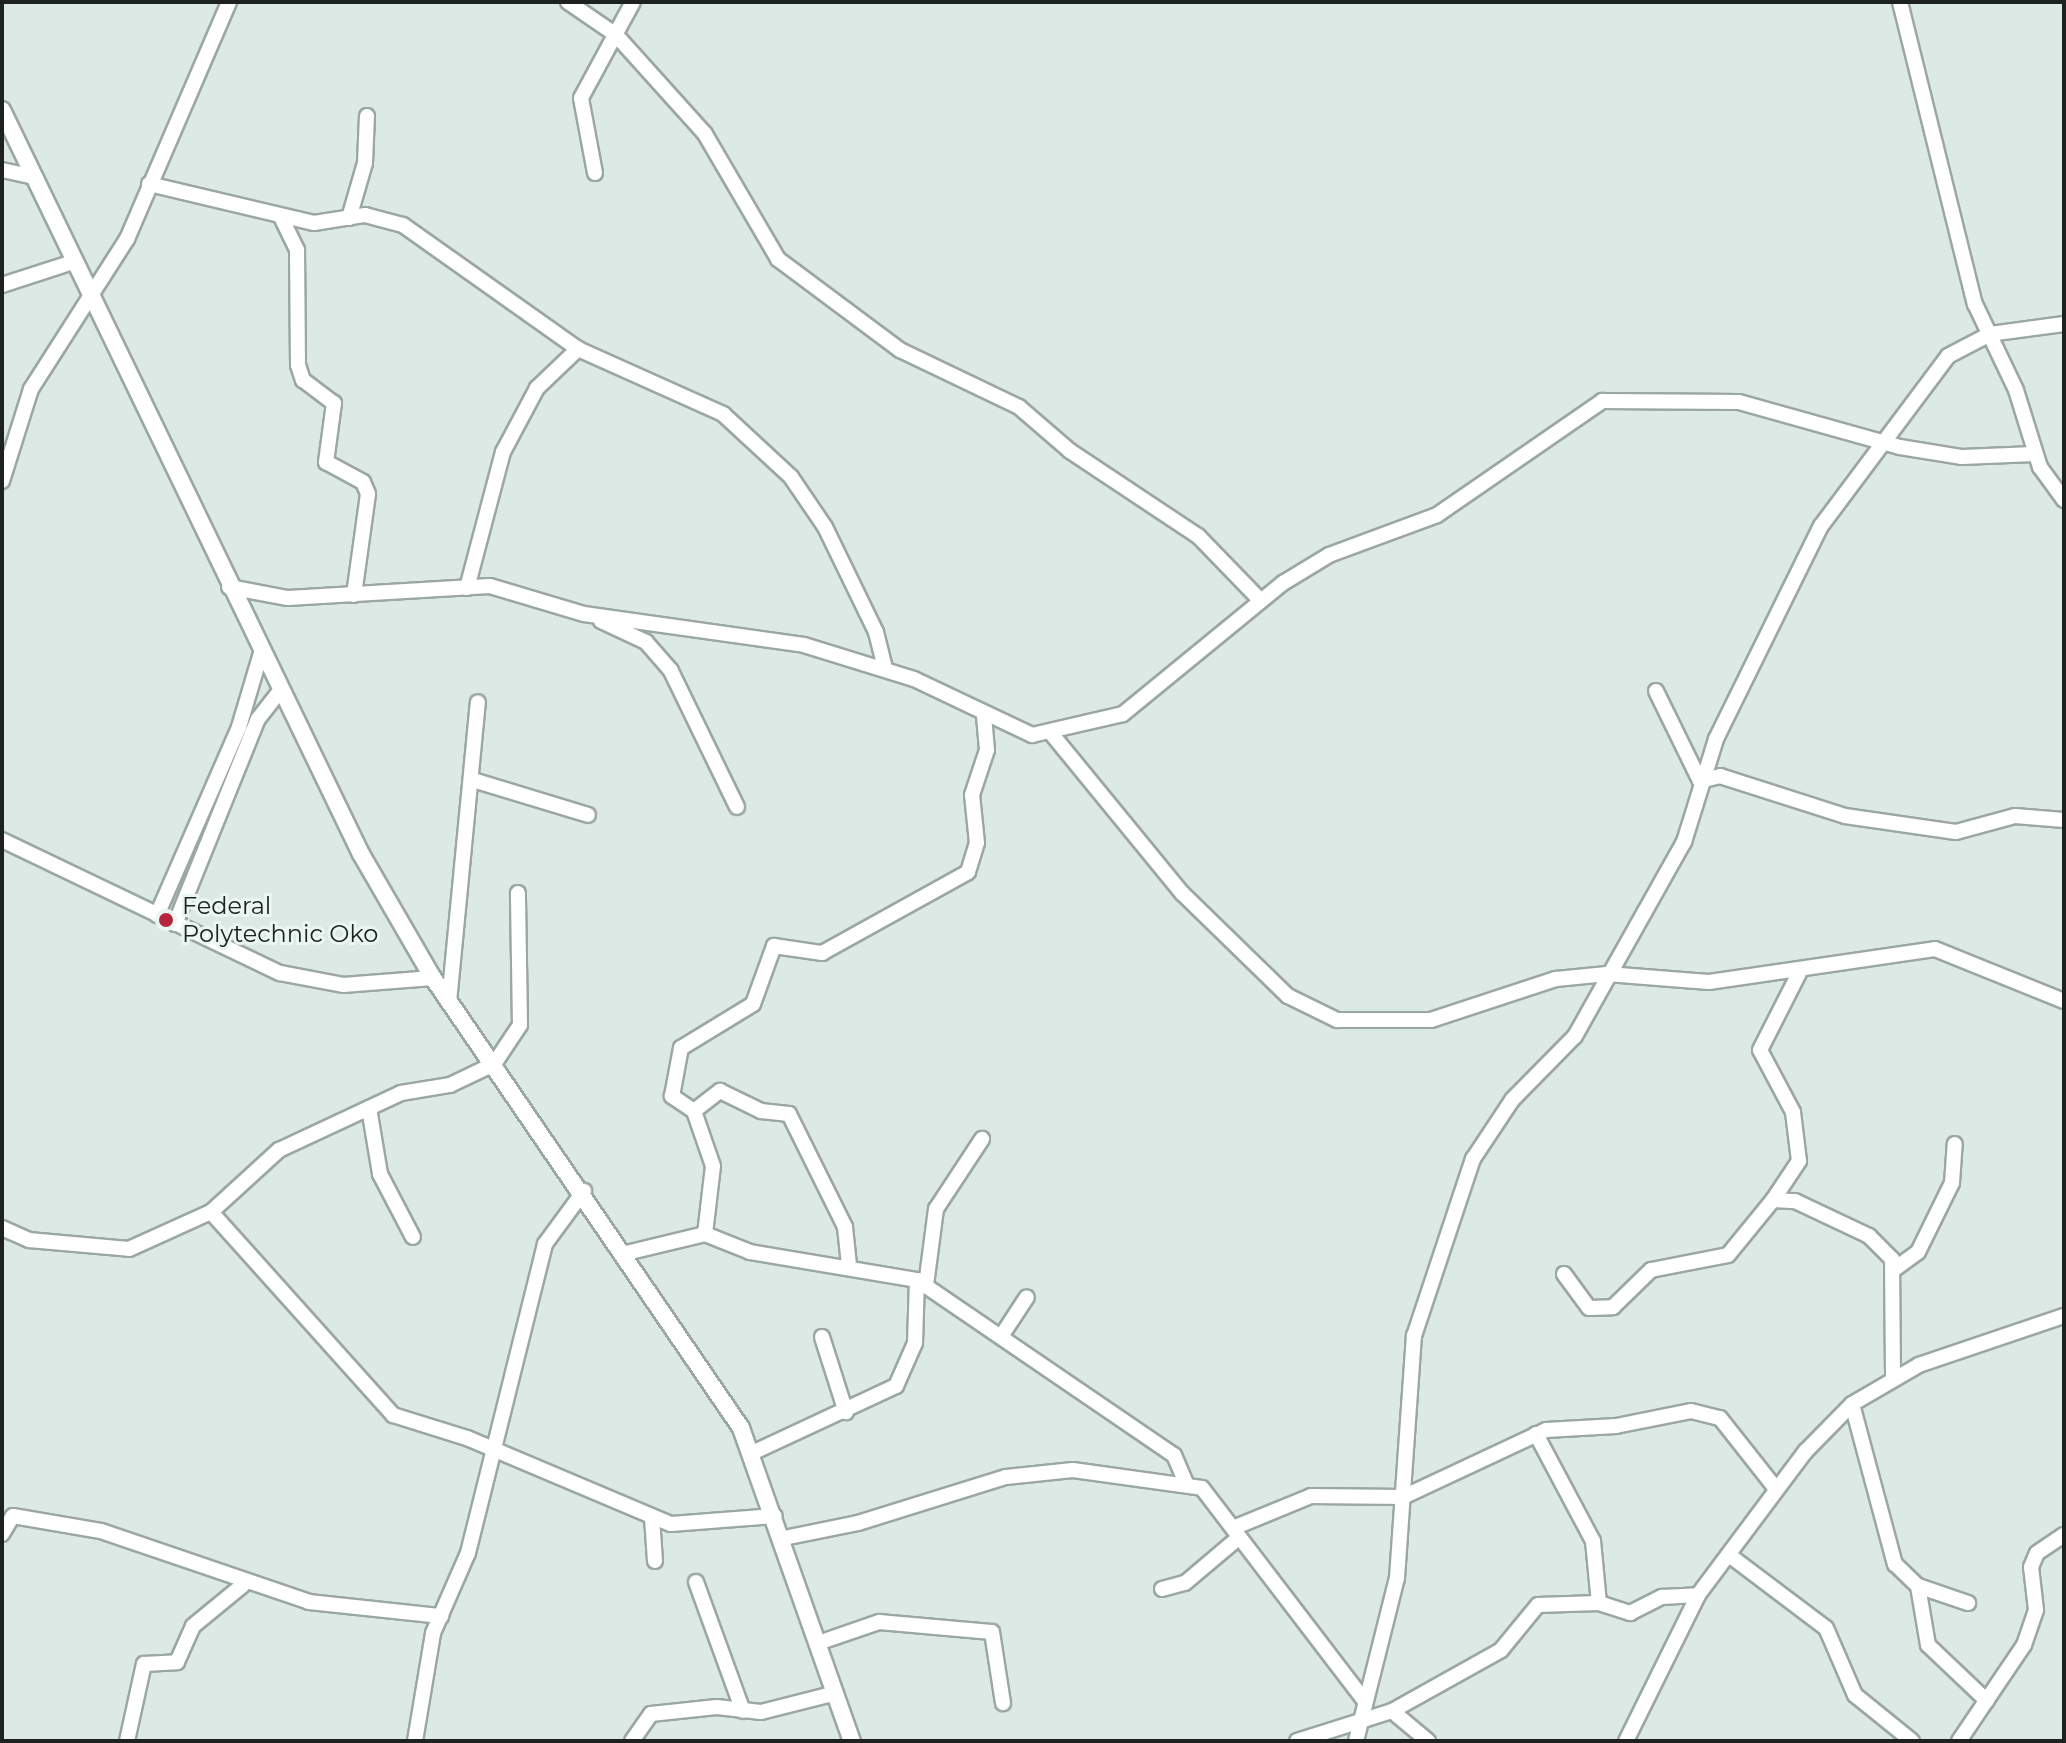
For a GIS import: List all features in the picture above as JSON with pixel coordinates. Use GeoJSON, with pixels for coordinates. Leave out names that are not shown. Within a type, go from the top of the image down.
{"type":"FeatureCollection","features":[{"type":"Feature","properties":{"kind":"main road"},"geometry":{"type":"LineString","coordinates":[[2,110],[229,587],[361,854],[433,978],[584,1191],[752,1453],[852,1741]]}},
{"type":"Feature","properties":{"kind":"street"},"geometry":{"type":"LineString","coordinates":[[2,481],[31,389],[91,299],[149,184],[229,2]]}},
{"type":"Feature","properties":{"kind":"street"},"geometry":{"type":"LineString","coordinates":[[568,2],[616,35],[705,134],[778,259],[900,350],[1019,407],[1070,451],[1198,536],[1260,600]]}},
{"type":"Feature","properties":{"kind":"street"},"geometry":{"type":"LineString","coordinates":[[595,173],[581,98],[633,2]]}},
{"type":"Feature","properties":{"kind":"street"},"geometry":{"type":"LineString","coordinates":[[1900,2],[1975,304],[1990,334],[2034,454],[2064,500]]}},
{"type":"Feature","properties":{"kind":"street"},"geometry":{"type":"LineString","coordinates":[[349,218],[365,163],[367,116]]}},
{"type":"Feature","properties":{"kind":"street"},"geometry":{"type":"LineString","coordinates":[[2,170],[35,177]]}},
{"type":"Feature","properties":{"kind":"street"},"geometry":{"type":"LineString","coordinates":[[149,184],[314,223],[382,217],[424,237],[473,281],[578,349],[723,414],[791,477],[847,571],[885,668]]}},
{"type":"Feature","properties":{"kind":"street"},"geometry":{"type":"LineString","coordinates":[[281,217],[297,250],[298,365],[303,380],[334,403],[326,462],[363,482],[368,494],[354,595]]}},
{"type":"Feature","properties":{"kind":"street"},"geometry":{"type":"LineString","coordinates":[[2,285],[73,262]]}},
{"type":"Feature","properties":{"kind":"street"},"geometry":{"type":"LineString","coordinates":[[1356,1741],[1397,1578],[1414,1336],[1473,1159],[1512,1100],[1564,1051],[1689,832],[1700,781],[1783,591],[1821,526],[1897,429],[1948,356],[1990,334],[2064,324]]}},
{"type":"Feature","properties":{"kind":"street"},"geometry":{"type":"LineString","coordinates":[[467,588],[503,452],[537,388],[578,349]]}},
{"type":"Feature","properties":{"kind":"street"},"geometry":{"type":"LineString","coordinates":[[229,587],[288,598],[467,588],[501,589],[584,614],[750,635],[885,668],[1015,732],[1051,733],[1123,714],[1153,696],[1260,600],[1329,555],[1453,506],[1602,401],[1739,402],[1885,445],[1962,457],[2034,454]]}},
{"type":"Feature","properties":{"kind":"street"},"geometry":{"type":"LineString","coordinates":[[1897,429],[1914,448]]}},
{"type":"Feature","properties":{"kind":"street"},"geometry":{"type":"LineString","coordinates":[[584,614],[658,654],[737,807]]}},
{"type":"Feature","properties":{"kind":"street"},"geometry":{"type":"LineString","coordinates":[[175,924],[213,827],[262,650]]}},
{"type":"Feature","properties":{"kind":"street"},"geometry":{"type":"LineString","coordinates":[[157,915],[198,821],[258,719],[281,690]]}},
{"type":"Feature","properties":{"kind":"street"},"geometry":{"type":"LineString","coordinates":[[1656,691],[1700,781]]}},
{"type":"Feature","properties":{"kind":"street"},"geometry":{"type":"LineString","coordinates":[[449,1002],[473,780],[478,702]]}},
{"type":"Feature","properties":{"kind":"street"},"geometry":{"type":"LineString","coordinates":[[705,1234],[713,1166],[694,1111],[672,1096],[681,1048],[753,1004],[774,946],[822,953],[968,872],[977,843],[972,795],[987,750],[984,716]]}},
{"type":"Feature","properties":{"kind":"street"},"geometry":{"type":"LineString","coordinates":[[1051,733],[1154,864],[1307,1010],[1337,1020],[1399,1025],[1540,982],[1607,974],[1682,982],[1799,973],[1950,950],[2064,1001]]}},
{"type":"Feature","properties":{"kind":"street"},"geometry":{"type":"LineString","coordinates":[[1700,781],[1720,776],[1845,816],[1956,832],[2015,816],[2064,820]]}},
{"type":"Feature","properties":{"kind":"street"},"geometry":{"type":"LineString","coordinates":[[473,780],[588,815]]}},
{"type":"Feature","properties":{"kind":"street"},"geometry":{"type":"LineString","coordinates":[[198,821],[213,827]]}},
{"type":"Feature","properties":{"kind":"street"},"geometry":{"type":"LineString","coordinates":[[2,840],[175,924],[312,982],[433,978]]}},
{"type":"Feature","properties":{"kind":"street"},"geometry":{"type":"LineString","coordinates":[[2,1228],[29,1240],[129,1249],[211,1212],[279,1150],[369,1108],[494,1064],[520,1025],[518,893]]}},
{"type":"Feature","properties":{"kind":"street"},"geometry":{"type":"LineString","coordinates":[[1564,1274],[1589,1308],[1613,1307],[1651,1270],[1728,1255],[1773,1200],[1799,1161],[1793,1112],[1760,1050],[1799,973]]}},
{"type":"Feature","properties":{"kind":"street"},"geometry":{"type":"LineString","coordinates":[[694,1111],[720,1091],[761,1111],[789,1114],[845,1227],[849,1263]]}},
{"type":"Feature","properties":{"kind":"street"},"geometry":{"type":"LineString","coordinates":[[369,1108],[380,1174],[413,1237]]}},
{"type":"Feature","properties":{"kind":"street"},"geometry":{"type":"LineString","coordinates":[[752,1453],[846,1412],[896,1386],[907,1370],[936,1209],[982,1139]]}},
{"type":"Feature","properties":{"kind":"street"},"geometry":{"type":"LineString","coordinates":[[1896,1268],[1918,1252],[1952,1183],[1955,1144]]}},
{"type":"Feature","properties":{"kind":"street"},"geometry":{"type":"LineString","coordinates":[[415,1741],[441,1616],[468,1553],[545,1244],[584,1191]]}},
{"type":"Feature","properties":{"kind":"street"},"geometry":{"type":"LineString","coordinates":[[1773,1200],[1795,1201],[1869,1236],[1896,1268],[1893,1376]]}},
{"type":"Feature","properties":{"kind":"street"},"geometry":{"type":"LineString","coordinates":[[211,1212],[373,1401],[419,1428],[493,1452],[652,1518],[704,1526],[775,1516]]}},
{"type":"Feature","properties":{"kind":"street"},"geometry":{"type":"LineString","coordinates":[[622,1254],[705,1234],[750,1252],[849,1263],[921,1283],[1002,1335],[1088,1402],[1174,1455],[1187,1485]]}},
{"type":"Feature","properties":{"kind":"street"},"geometry":{"type":"LineString","coordinates":[[1002,1335],[1027,1297]]}},
{"type":"Feature","properties":{"kind":"street"},"geometry":{"type":"LineString","coordinates":[[1626,1741],[1698,1595],[1776,1489],[1852,1404],[1893,1376],[2064,1316]]}},
{"type":"Feature","properties":{"kind":"street"},"geometry":{"type":"LineString","coordinates":[[822,1337],[846,1412]]}},
{"type":"Feature","properties":{"kind":"street"},"geometry":{"type":"LineString","coordinates":[[1852,1404],[1895,1564],[1918,1586],[1968,1603]]}},
{"type":"Feature","properties":{"kind":"street"},"geometry":{"type":"LineString","coordinates":[[1162,1589],[1185,1583],[1235,1533],[1311,1496],[1403,1497],[1536,1434],[1703,1412],[1733,1431],[1776,1489]]}},
{"type":"Feature","properties":{"kind":"street"},"geometry":{"type":"LineString","coordinates":[[1536,1434],[1593,1541],[1599,1603]]}},
{"type":"Feature","properties":{"kind":"street"},"geometry":{"type":"LineString","coordinates":[[784,1538],[858,1523],[1006,1477],[1073,1470],[1187,1485],[1217,1499],[1235,1533],[1364,1709]]}},
{"type":"Feature","properties":{"kind":"street"},"geometry":{"type":"LineString","coordinates":[[2,1534],[13,1516],[101,1531],[243,1585],[309,1602],[441,1616]]}},
{"type":"Feature","properties":{"kind":"street"},"geometry":{"type":"LineString","coordinates":[[652,1518],[655,1561]]}},
{"type":"Feature","properties":{"kind":"street"},"geometry":{"type":"LineString","coordinates":[[1959,1741],[2031,1627],[2037,1553],[2064,1535]]}},
{"type":"Feature","properties":{"kind":"street"},"geometry":{"type":"LineString","coordinates":[[1729,1555],[1826,1628],[1855,1695],[1912,1741]]}},
{"type":"Feature","properties":{"kind":"street"},"geometry":{"type":"LineString","coordinates":[[696,1582],[743,1711]]}},
{"type":"Feature","properties":{"kind":"street"},"geometry":{"type":"LineString","coordinates":[[127,1741],[144,1664],[177,1662],[193,1626],[243,1585]]}},
{"type":"Feature","properties":{"kind":"street"},"geometry":{"type":"LineString","coordinates":[[1918,1586],[1928,1645],[1987,1701]]}},
{"type":"Feature","properties":{"kind":"street"},"geometry":{"type":"LineString","coordinates":[[1297,1741],[1364,1709],[1392,1711],[1501,1650],[1538,1605],[1599,1603],[1630,1613],[1662,1597],[1698,1595]]}},
{"type":"Feature","properties":{"kind":"street"},"geometry":{"type":"LineString","coordinates":[[818,1643],[879,1622],[992,1632],[1003,1703]]}},
{"type":"Feature","properties":{"kind":"street"},"geometry":{"type":"LineString","coordinates":[[632,1741],[651,1714],[743,1711],[836,1693]]}},
{"type":"Feature","properties":{"kind":"street"},"geometry":{"type":"LineString","coordinates":[[1392,1711],[1428,1741]]}},
{"type":"Feature","properties":{"kind":"place","name":"Federal Polytechnic Oko"},"geometry":{"type":"Point","coordinates":[166,920]}}]}
